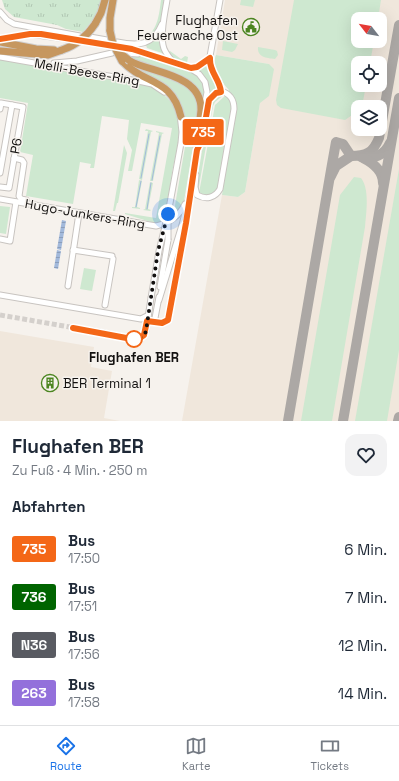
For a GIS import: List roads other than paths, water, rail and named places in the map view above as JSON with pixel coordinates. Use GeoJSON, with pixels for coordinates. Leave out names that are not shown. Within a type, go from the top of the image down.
{"type":"FeatureCollection","features":[{"type":"Feature","properties":{"kind":"highway"},"geometry":{"type":"LineString","coordinates":[[0,51],[43,55],[53,54],[72,46],[82,39],[95,24],[101,13],[105,0]]}},
{"type":"Feature","properties":{"kind":"highway"},"geometry":{"type":"LineString","coordinates":[[112,0],[110,31],[113,46],[132,70],[154,81],[167,90],[176,102],[181,117]]}},
{"type":"Feature","properties":{"kind":"highway"},"geometry":{"type":"LineString","coordinates":[[0,42],[43,49],[62,50]]}},
{"type":"Feature","properties":{"kind":"highway"},"geometry":{"type":"LineString","coordinates":[[126,61],[179,78],[193,88],[198,97],[201,109],[196,140],[197,150]]}},
{"type":"Feature","properties":{"kind":"street"},"geometry":{"type":"LineString","coordinates":[[167,0],[164,20],[163,47],[174,63]]}},
{"type":"Feature","properties":{"kind":"street"},"geometry":{"type":"LineString","coordinates":[[197,150],[202,140],[209,100],[216,93],[221,92],[220,85],[210,68],[210,58],[220,0]]}},
{"type":"Feature","properties":{"kind":"street"},"geometry":{"type":"LineString","coordinates":[[0,12],[7,20],[14,24],[80,36]]}},
{"type":"Feature","properties":{"kind":"street"},"geometry":{"type":"LineString","coordinates":[[38,63],[65,63],[113,46],[137,45],[147,42],[158,33],[164,20]]}},
{"type":"Feature","properties":{"kind":"street"},"geometry":{"type":"LineString","coordinates":[[0,39],[30,34],[41,34],[74,40]]}},
{"type":"Feature","properties":{"kind":"street"},"geometry":{"type":"LineString","coordinates":[[90,38],[113,46]]}},
{"type":"Feature","properties":{"kind":"street"},"geometry":{"type":"LineString","coordinates":[[86,42],[143,52],[191,68],[197,67],[210,58]]}},
{"type":"Feature","properties":{"kind":"street"},"geometry":{"type":"LineString","coordinates":[[124,53],[166,60]]}},
{"type":"Feature","properties":{"kind":"street","name":"Melli-Beese-Ring"},"geometry":{"type":"LineString","coordinates":[[0,57],[152,84],[170,98],[181,117],[181,143],[168,214],[158,251],[145,333],[139,339],[134,339],[93,331]]}},
{"type":"Feature","properties":{"kind":"street","name":"Hugo-Junkers-Ring"},"geometry":{"type":"LineString","coordinates":[[158,300],[182,225],[191,189],[207,92],[202,78],[191,68]]}},
{"type":"Feature","properties":{"kind":"street","name":"Hugo-Junkers-Ring"},"geometry":{"type":"LineString","coordinates":[[195,158],[198,164],[194,187],[195,192],[198,196],[212,197],[217,194],[220,189],[234,109],[231,97],[226,93],[221,92]]}},
{"type":"Feature","properties":{"kind":"street"},"geometry":{"type":"LineString","coordinates":[[0,109],[1,103],[12,105]]}},
{"type":"Feature","properties":{"kind":"street","name":"P6"},"geometry":{"type":"LineString","coordinates":[[0,173],[12,105],[23,107],[8,188],[0,187]]}},
{"type":"Feature","properties":{"kind":"street"},"geometry":{"type":"LineString","coordinates":[[14,158],[22,160],[24,163],[19,198],[29,201],[35,205]]}},
{"type":"Feature","properties":{"kind":"street","name":"Hugo-Junkers-Ring"},"geometry":{"type":"LineString","coordinates":[[1,199],[156,226],[165,224],[176,217],[184,207],[192,164],[195,158]]}},
{"type":"Feature","properties":{"kind":"street"},"geometry":{"type":"LineString","coordinates":[[1,199],[14,198],[17,193],[21,170],[19,166],[13,164]]}},
{"type":"Feature","properties":{"kind":"street"},"geometry":{"type":"LineString","coordinates":[[0,240],[10,241],[16,202]]}},
{"type":"Feature","properties":{"kind":"street"},"geometry":{"type":"LineString","coordinates":[[68,286],[79,213]]}},
{"type":"Feature","properties":{"kind":"street","name":"Melli-Beese-Ring"},"geometry":{"type":"LineString","coordinates":[[155,318],[168,240],[168,214]]}},
{"type":"Feature","properties":{"kind":"street"},"geometry":{"type":"LineString","coordinates":[[74,250],[112,257],[105,305]]}},
{"type":"Feature","properties":{"kind":"street"},"geometry":{"type":"LineString","coordinates":[[0,295],[140,319],[148,314]]}},
{"type":"Feature","properties":{"kind":"water"},"geometry":{"type":"Polygon","coordinates":[[[62,220],[66,221],[61,250],[57,249],[62,220]]]}},
{"type":"Feature","properties":{"kind":"water"},"geometry":{"type":"Polygon","coordinates":[[[57,250],[61,251],[58,269],[54,268],[57,250]]]}},
{"type":"Feature","properties":{"kind":"waterway"},"geometry":{"type":"LineString","coordinates":[[141,178],[149,134]]}},
{"type":"Feature","properties":{"kind":"waterway"},"geometry":{"type":"LineString","coordinates":[[152,180],[160,136]]}},
{"type":"Feature","properties":{"kind":"waterway"},"geometry":{"type":"LineString","coordinates":[[136,207],[141,181]]}},
{"type":"Feature","properties":{"kind":"waterway"},"geometry":{"type":"LineString","coordinates":[[147,209],[151,183]]}},
{"type":"Feature","properties":{"kind":"tunnel"},"geometry":{"type":"LineString","coordinates":[[0,315],[93,331]]}},
{"type":"Feature","properties":{"kind":"place","name":"Flughafen Feuerwache Ost"},"geometry":{"type":"Point","coordinates":[251,27]}},
{"type":"Feature","properties":{"kind":"place","name":"Flughafen BER"},"geometry":{"type":"Point","coordinates":[134,339]}},
{"type":"Feature","properties":{"kind":"place","name":"BER Terminal 1"},"geometry":{"type":"Point","coordinates":[50,383]}}]}
